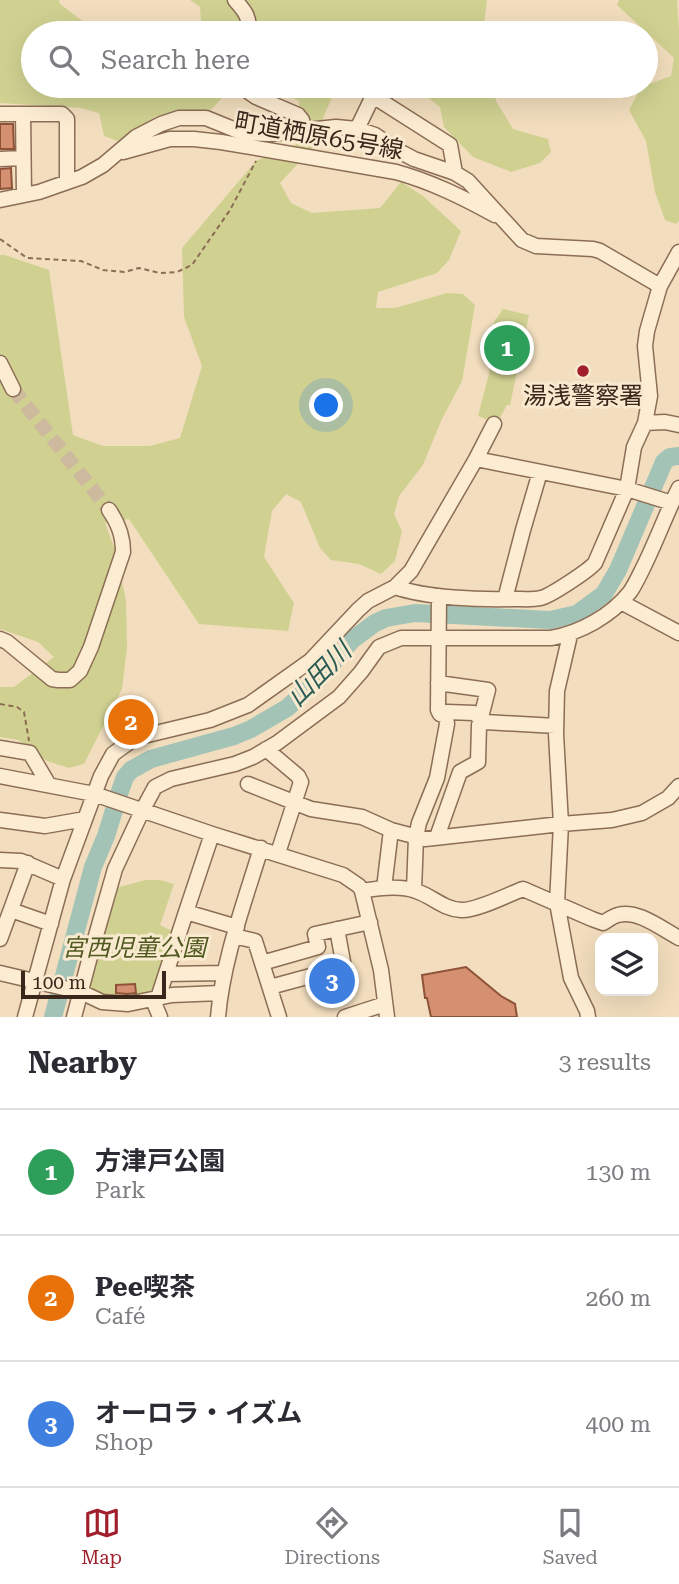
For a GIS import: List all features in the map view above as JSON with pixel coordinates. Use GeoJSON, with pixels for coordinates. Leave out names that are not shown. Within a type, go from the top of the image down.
{"type":"FeatureCollection","features":[{"type":"Feature","properties":{"kind":"street"},"geometry":{"type":"LineString","coordinates":[[235,0],[247,13],[248,21]]}},
{"type":"Feature","properties":{"kind":"street"},"geometry":{"type":"LineString","coordinates":[[258,98],[298,115],[305,130]]}},
{"type":"Feature","properties":{"kind":"street"},"geometry":{"type":"LineString","coordinates":[[357,129],[372,98]]}},
{"type":"Feature","properties":{"kind":"street"},"geometry":{"type":"LineString","coordinates":[[376,98],[450,145],[455,173]]}},
{"type":"Feature","properties":{"kind":"street"},"geometry":{"type":"LineString","coordinates":[[0,114],[62,114],[67,119],[67,182]]}},
{"type":"Feature","properties":{"kind":"street"},"geometry":{"type":"LineString","coordinates":[[23,114],[24,195]]}},
{"type":"Feature","properties":{"kind":"street"},"geometry":{"type":"LineString","coordinates":[[0,200],[39,192],[82,177],[103,165],[136,137],[179,118],[206,118],[243,133],[269,134],[336,127],[357,129],[375,135],[414,159],[455,173],[468,181],[522,240],[536,246],[600,251],[660,286]]}},
{"type":"Feature","properties":{"kind":"street","name":"町道栖原65号線"},"geometry":{"type":"LineString","coordinates":[[118,153],[170,139],[194,139],[396,172],[423,179],[504,220]]}},
{"type":"Feature","properties":{"kind":"street"},"geometry":{"type":"LineString","coordinates":[[0,159],[23,158]]}},
{"type":"Feature","properties":{"kind":"street"},"geometry":{"type":"LineString","coordinates":[[395,587],[439,598],[543,598],[589,570],[599,556],[630,490],[634,447],[645,423],[650,396],[645,346],[649,324],[660,286],[679,252]]}},
{"type":"Feature","properties":{"kind":"street"},"geometry":{"type":"LineString","coordinates":[[0,363],[13,389]]}},
{"type":"Feature","properties":{"kind":"street"},"geometry":{"type":"LineString","coordinates":[[645,423],[666,422],[679,425]]}},
{"type":"Feature","properties":{"kind":"street"},"geometry":{"type":"LineString","coordinates":[[26,1017],[38,982],[63,879],[85,819],[99,796],[101,775],[113,754],[135,738],[211,720],[248,705],[310,661],[368,601],[395,587],[411,571],[494,424]]}},
{"type":"Feature","properties":{"kind":"street"},"geometry":{"type":"LineString","coordinates":[[476,459],[630,490],[668,501]]}},
{"type":"Feature","properties":{"kind":"street"},"geometry":{"type":"LineString","coordinates":[[505,599],[540,472]]}},
{"type":"Feature","properties":{"kind":"street"},"geometry":{"type":"LineString","coordinates":[[74,1017],[115,869],[139,809],[155,787],[171,779],[235,764],[267,749],[339,696],[379,647],[401,638],[551,638],[570,635],[599,619],[621,603],[632,590],[661,530],[668,501],[679,488]]}},
{"type":"Feature","properties":{"kind":"street"},"geometry":{"type":"LineString","coordinates":[[0,639],[52,678],[70,680],[80,671],[92,647],[122,551],[121,530],[109,510]]}},
{"type":"Feature","properties":{"kind":"street"},"geometry":{"type":"LineString","coordinates":[[439,598],[440,714]]}},
{"type":"Feature","properties":{"kind":"street"},"geometry":{"type":"LineString","coordinates":[[621,603],[679,632]]}},
{"type":"Feature","properties":{"kind":"street"},"geometry":{"type":"LineString","coordinates":[[570,635],[557,691],[561,824],[557,903],[571,978],[588,1017]]}},
{"type":"Feature","properties":{"kind":"street"},"geometry":{"type":"LineString","coordinates":[[437,837],[460,772],[478,762],[481,720],[488,690],[438,683]]}},
{"type":"Feature","properties":{"kind":"street"},"geometry":{"type":"LineString","coordinates":[[440,714],[474,713],[485,722],[556,726]]}},
{"type":"Feature","properties":{"kind":"street"},"geometry":{"type":"LineString","coordinates":[[414,890],[416,837],[440,766],[447,721],[446,716],[440,714]]}},
{"type":"Feature","properties":{"kind":"street"},"geometry":{"type":"LineString","coordinates":[[0,748],[30,753],[49,785]]}},
{"type":"Feature","properties":{"kind":"street"},"geometry":{"type":"LineString","coordinates":[[267,749],[300,779],[301,785],[278,853]]}},
{"type":"Feature","properties":{"kind":"street"},"geometry":{"type":"LineString","coordinates":[[440,766],[460,772]]}},
{"type":"Feature","properties":{"kind":"street"},"geometry":{"type":"LineString","coordinates":[[2,779],[49,785],[99,796],[343,874],[352,880],[362,891],[381,970],[386,1010],[345,1017]]}},
{"type":"Feature","properties":{"kind":"street"},"geometry":{"type":"LineString","coordinates":[[248,784],[311,809],[362,817],[391,830],[425,839],[612,820],[642,813],[668,798],[679,786]]}},
{"type":"Feature","properties":{"kind":"street"},"geometry":{"type":"LineString","coordinates":[[0,820],[44,826],[85,819]]}},
{"type":"Feature","properties":{"kind":"street"},"geometry":{"type":"LineString","coordinates":[[384,888],[391,830]]}},
{"type":"Feature","properties":{"kind":"street"},"geometry":{"type":"LineString","coordinates":[[160,1017],[156,999],[212,834]]}},
{"type":"Feature","properties":{"kind":"street"},"geometry":{"type":"LineString","coordinates":[[215,1016],[224,974],[261,848]]}},
{"type":"Feature","properties":{"kind":"street"},"geometry":{"type":"LineString","coordinates":[[0,860],[28,863],[63,879]]}},
{"type":"Feature","properties":{"kind":"street"},"geometry":{"type":"LineString","coordinates":[[0,939],[28,863]]}},
{"type":"Feature","properties":{"kind":"street"},"geometry":{"type":"LineString","coordinates":[[362,891],[384,888],[414,890],[438,904],[460,910],[472,909],[523,889],[603,923],[615,915],[629,913],[639,916],[679,938]]}},
{"type":"Feature","properties":{"kind":"street"},"geometry":{"type":"LineString","coordinates":[[11,910],[51,924]]}},
{"type":"Feature","properties":{"kind":"street"},"geometry":{"type":"LineString","coordinates":[[186,912],[255,942],[279,1017]]}},
{"type":"Feature","properties":{"kind":"street"},"geometry":{"type":"LineString","coordinates":[[262,963],[318,947],[315,934],[370,922]]}},
{"type":"Feature","properties":{"kind":"street"},"geometry":{"type":"LineString","coordinates":[[270,987],[344,967],[337,929]]}},
{"type":"Feature","properties":{"kind":"street"},"geometry":{"type":"LineString","coordinates":[[0,973],[79,992],[102,1002],[128,1004],[172,995],[220,993]]}},
{"type":"Feature","properties":{"kind":"street"},"geometry":{"type":"LineString","coordinates":[[166,974],[224,974]]}},
{"type":"Feature","properties":{"kind":"path"},"geometry":{"type":"LineString","coordinates":[[0,239],[27,258],[81,261],[103,270],[124,272],[139,268],[160,273],[177,272],[192,265],[230,210],[256,161]]}},
{"type":"Feature","properties":{"kind":"path"},"geometry":{"type":"LineString","coordinates":[[0,704],[24,712],[30,753]]}},
{"type":"Feature","properties":{"kind":"green space"},"geometry":{"type":"Polygon","coordinates":[[[0,0],[59,0],[60,4],[83,21],[21,21],[21,98],[222,98],[208,113],[156,116],[118,141],[104,136],[99,113],[81,108],[0,103],[0,0]]]}},
{"type":"Feature","properties":{"kind":"green space"},"geometry":{"type":"Polygon","coordinates":[[[190,0],[487,0],[484,21],[201,21],[200,7],[190,0]]]}},
{"type":"Feature","properties":{"kind":"green space"},"geometry":{"type":"Polygon","coordinates":[[[619,0],[677,0],[679,221],[676,224],[665,220],[655,192],[646,141],[629,110],[635,98],[658,98],[658,81],[671,76],[674,58],[658,43],[658,21],[634,21],[617,5],[619,0]]]}},
{"type":"Feature","properties":{"kind":"green space"},"geometry":{"type":"Polygon","coordinates":[[[293,98],[332,98],[323,118],[326,134],[280,183],[291,203],[312,213],[380,208],[401,182],[423,196],[461,231],[449,260],[437,273],[378,292],[376,308],[395,308],[447,293],[463,294],[475,305],[462,381],[441,421],[423,465],[399,496],[394,514],[402,531],[395,561],[381,574],[359,564],[331,560],[320,548],[301,502],[286,494],[272,511],[264,557],[294,603],[288,631],[199,624],[129,519],[105,523],[116,552],[126,601],[127,647],[122,689],[84,764],[69,768],[47,761],[18,740],[0,737],[0,687],[14,687],[54,657],[38,642],[0,629],[0,255],[49,270],[73,435],[103,446],[150,446],[180,438],[202,366],[184,317],[182,248],[256,161],[302,142],[299,101],[293,98]]]}},
{"type":"Feature","properties":{"kind":"green space"},"geometry":{"type":"Polygon","coordinates":[[[428,98],[495,98],[513,129],[548,139],[551,152],[540,163],[511,172],[473,157],[444,127],[440,107],[428,98]]]}},
{"type":"Feature","properties":{"kind":"green space"},"geometry":{"type":"Polygon","coordinates":[[[503,309],[529,315],[510,405],[507,405],[497,423],[478,416],[489,374],[494,322],[503,309]]]}},
{"type":"Feature","properties":{"kind":"green space","name":"宮西児童公園"},"geometry":{"type":"Polygon","coordinates":[[[146,880],[174,884],[160,925],[174,932],[158,990],[121,1000],[90,992],[88,987],[115,888],[146,880]]]}},
{"type":"Feature","properties":{"kind":"building"},"geometry":{"type":"Polygon","coordinates":[[[0,124],[13,124],[14,149],[0,149],[0,124]]]}},
{"type":"Feature","properties":{"kind":"building"},"geometry":{"type":"Polygon","coordinates":[[[11,168],[12,188],[0,189],[0,169],[11,168]]]}},
{"type":"Feature","properties":{"kind":"building"},"geometry":{"type":"Polygon","coordinates":[[[466,967],[515,1004],[517,1017],[431,1017],[422,975],[466,967]]]}},
{"type":"Feature","properties":{"kind":"building"},"geometry":{"type":"Polygon","coordinates":[[[135,984],[136,993],[116,993],[116,985],[135,984]]]}},
{"type":"Feature","properties":{"kind":"waterway","name":"山田川"},"geometry":{"type":"LineString","coordinates":[[53,1017],[93,867],[125,777],[131,770],[151,759],[234,736],[287,708],[319,679],[352,640],[386,618],[415,613],[550,620],[577,614],[604,594],[618,570],[664,462],[670,457],[679,456]]}},
{"type":"Feature","properties":{"kind":"tunnel"},"geometry":{"type":"LineString","coordinates":[[13,389],[109,510]]}},
{"type":"Feature","properties":{"kind":"place","name":"方津戸公園"},"geometry":{"type":"Point","coordinates":[507,348]}},
{"type":"Feature","properties":{"kind":"place","name":"湯浅警察署"},"geometry":{"type":"Point","coordinates":[583,371]}},
{"type":"Feature","properties":{"kind":"place","name":"Pee喫茶"},"geometry":{"type":"Point","coordinates":[131,722]}},
{"type":"Feature","properties":{"kind":"place","name":"オーロラ・イズム"},"geometry":{"type":"Point","coordinates":[332,981]}}]}
